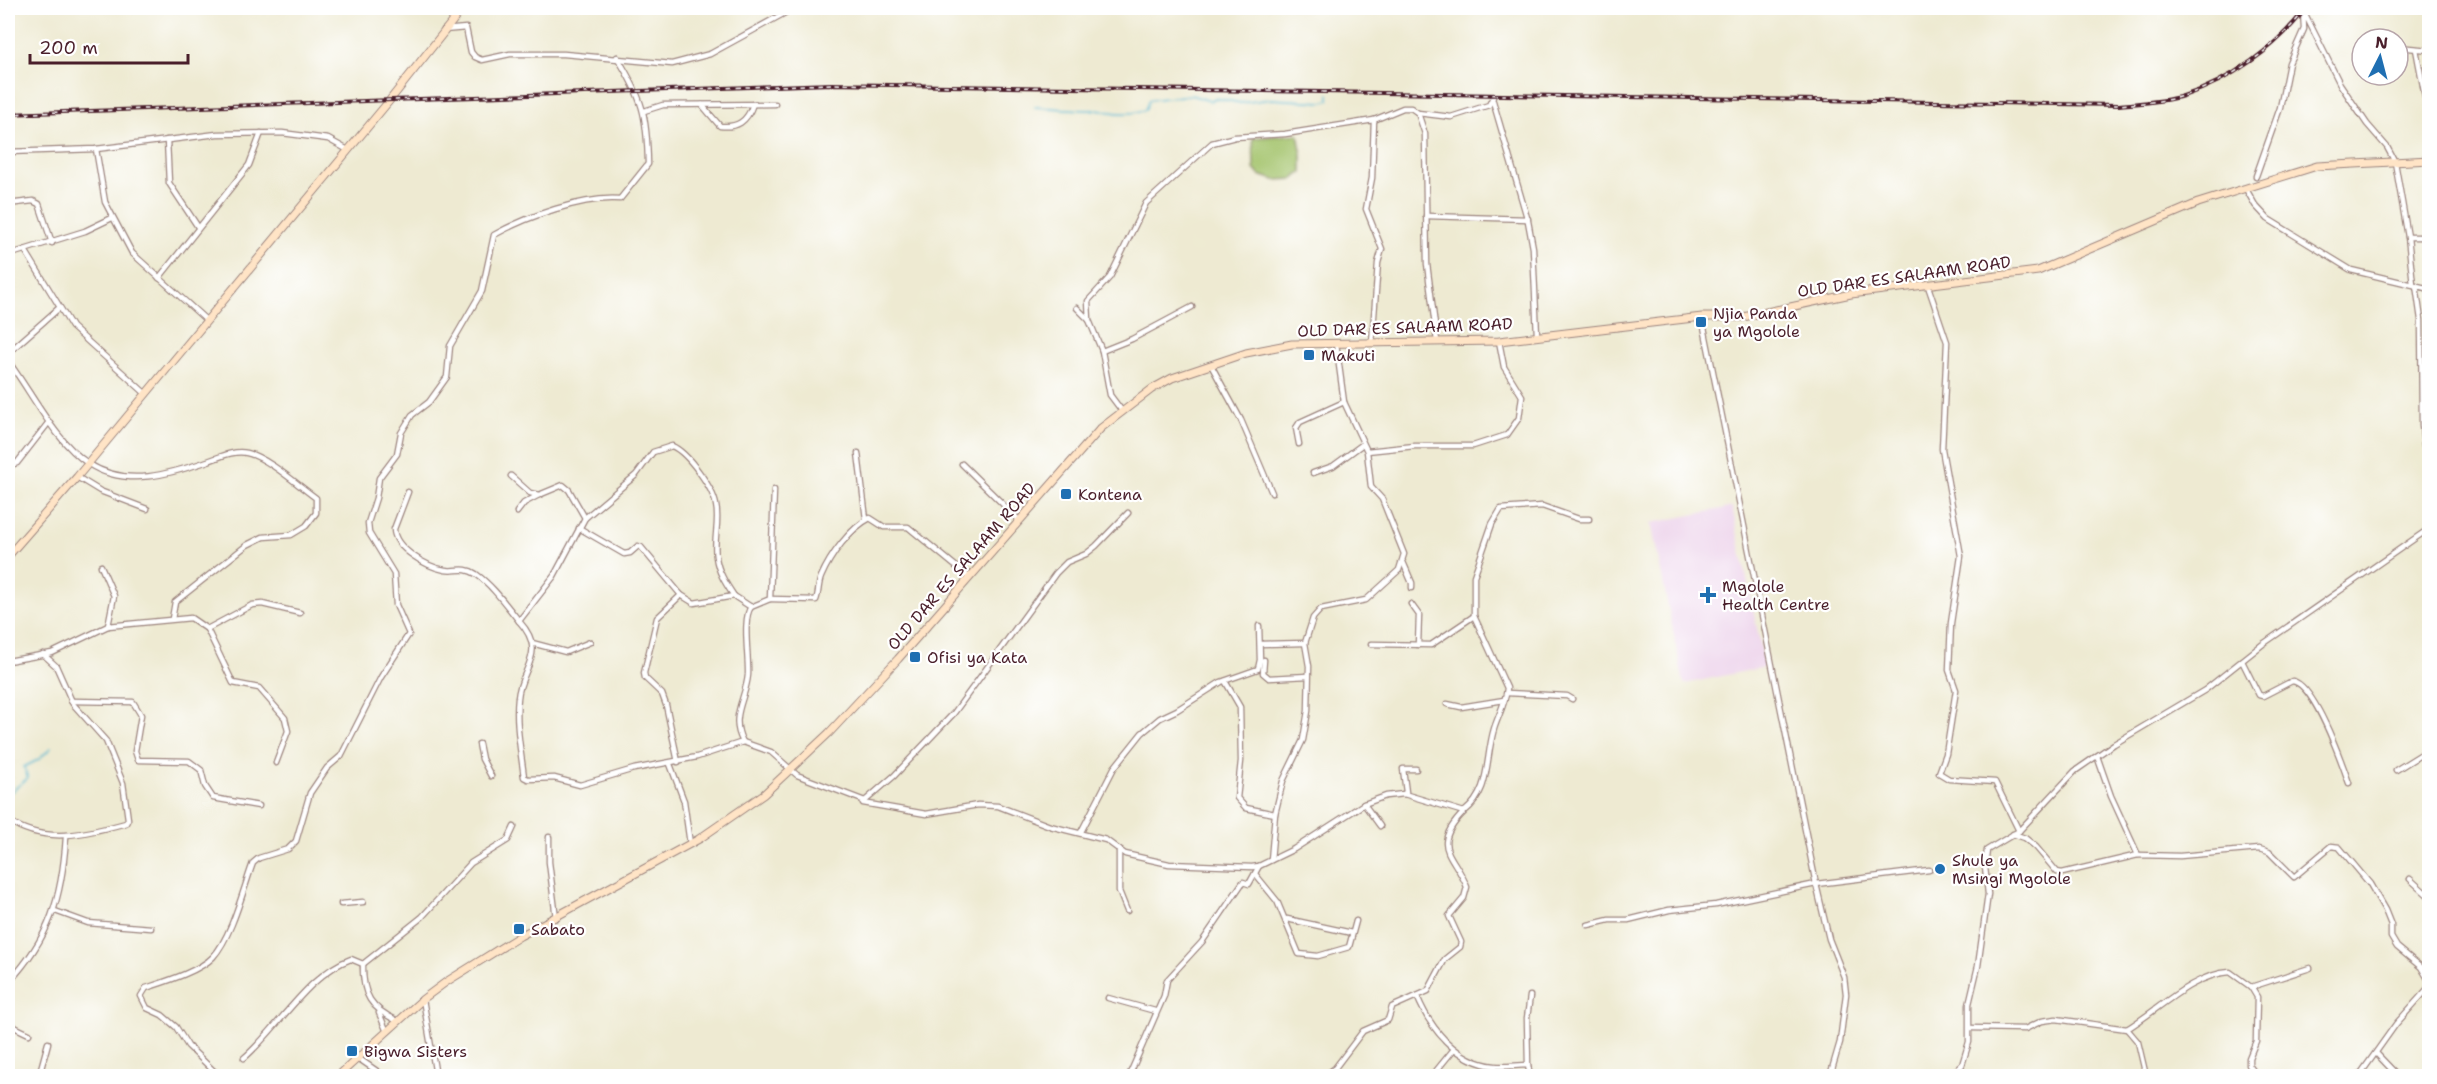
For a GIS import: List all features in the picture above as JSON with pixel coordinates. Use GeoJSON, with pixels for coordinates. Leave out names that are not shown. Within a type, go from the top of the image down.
{"type":"FeatureCollection","features":[{"type":"Feature","properties":{"kind":"street"},"geometry":{"type":"LineString","coordinates":[[8,556],[88,464],[463,8]]}},
{"type":"Feature","properties":{"kind":"street"},"geometry":{"type":"LineString","coordinates":[[444,30],[466,28],[471,52],[482,60],[527,53],[617,57],[672,64],[710,54],[794,8]]}},
{"type":"Feature","properties":{"kind":"street"},"geometry":{"type":"LineString","coordinates":[[2256,176],[2280,108],[2289,63],[2304,29],[2304,10],[2340,84],[2367,124],[2387,147],[2395,162],[2421,320],[2422,426],[2430,496]]}},
{"type":"Feature","properties":{"kind":"street"},"geometry":{"type":"LineString","coordinates":[[2410,48],[2430,50]]}},
{"type":"Feature","properties":{"kind":"street"},"geometry":{"type":"LineString","coordinates":[[2416,49],[2430,123]]}},
{"type":"Feature","properties":{"kind":"street"},"geometry":{"type":"LineString","coordinates":[[219,1077],[188,1046],[176,1028],[162,1015],[147,1008],[141,996],[146,988],[166,982],[213,957],[225,938],[253,863],[259,858],[288,849],[296,841],[310,793],[327,768],[341,756],[381,677],[409,634],[396,605],[394,574],[372,539],[368,523],[376,498],[379,478],[397,454],[401,433],[412,415],[429,402],[447,377],[450,346],[482,291],[494,235],[514,224],[537,216],[603,198],[620,199],[648,165],[644,111],[637,90],[617,57]]}},
{"type":"Feature","properties":{"kind":"street"},"geometry":{"type":"LineString","coordinates":[[1122,411],[1110,394],[1102,351],[1089,320],[1088,301],[1110,277],[1146,203],[1212,143],[1235,137],[1285,134],[1374,120],[1403,108],[1411,108],[1418,113],[1451,117],[1489,105],[1493,98],[1528,219],[1534,259],[1537,335]]}},
{"type":"Feature","properties":{"kind":"street"},"geometry":{"type":"LineString","coordinates":[[702,105],[720,126],[734,127],[745,120],[753,104]]}},
{"type":"Feature","properties":{"kind":"street"},"geometry":{"type":"LineString","coordinates":[[644,111],[663,105],[775,104]]}},
{"type":"Feature","properties":{"kind":"street"},"geometry":{"type":"LineString","coordinates":[[1418,113],[1425,134],[1429,285],[1437,341]]}},
{"type":"Feature","properties":{"kind":"street"},"geometry":{"type":"LineString","coordinates":[[1372,343],[1378,260],[1382,249],[1366,209],[1372,178],[1374,120]]}},
{"type":"Feature","properties":{"kind":"street"},"geometry":{"type":"LineString","coordinates":[[8,152],[96,149],[167,140],[261,133],[310,134],[328,139],[348,150]]}},
{"type":"Feature","properties":{"kind":"street"},"geometry":{"type":"LineString","coordinates":[[159,278],[249,165],[261,133]]}},
{"type":"Feature","properties":{"kind":"street"},"geometry":{"type":"LineString","coordinates":[[167,140],[169,183],[198,227]]}},
{"type":"Feature","properties":{"kind":"street"},"geometry":{"type":"LineString","coordinates":[[96,149],[100,188],[112,218],[132,253],[206,320]]}},
{"type":"Feature","properties":{"kind":"street","name":"OLD DAR ES SALAAM ROAD"},"geometry":{"type":"LineString","coordinates":[[338,1077],[423,999],[520,936],[690,844],[746,807],[791,769],[890,668],[1101,428],[1122,411],[1173,378],[1246,353],[1278,346],[1335,342],[1499,341],[1702,317],[1743,317],[1851,294],[2038,271],[2182,209],[2316,166],[2430,160]]}},
{"type":"Feature","properties":{"kind":"street"},"geometry":{"type":"LineString","coordinates":[[2246,189],[2255,205],[2268,219],[2351,270],[2430,289]]}},
{"type":"Feature","properties":{"kind":"street"},"geometry":{"type":"LineString","coordinates":[[8,204],[33,201],[39,204],[52,243]]}},
{"type":"Feature","properties":{"kind":"street"},"geometry":{"type":"LineString","coordinates":[[1426,216],[1528,219]]}},
{"type":"Feature","properties":{"kind":"street"},"geometry":{"type":"LineString","coordinates":[[8,255],[52,243],[112,218]]}},
{"type":"Feature","properties":{"kind":"street"},"geometry":{"type":"LineString","coordinates":[[2409,237],[2430,237]]}},
{"type":"Feature","properties":{"kind":"street"},"geometry":{"type":"LineString","coordinates":[[25,250],[58,309],[72,327],[145,393]]}},
{"type":"Feature","properties":{"kind":"street"},"geometry":{"type":"LineString","coordinates":[[1928,286],[1947,342],[1942,449],[1960,555],[1949,658],[1949,670],[1956,690],[1946,754],[1940,773],[1949,779],[1995,782],[2019,831]]}},
{"type":"Feature","properties":{"kind":"street"},"geometry":{"type":"LineString","coordinates":[[1102,351],[1132,339],[1192,307]]}},
{"type":"Feature","properties":{"kind":"street"},"geometry":{"type":"LineString","coordinates":[[1077,308],[1089,320]]}},
{"type":"Feature","properties":{"kind":"street"},"geometry":{"type":"LineString","coordinates":[[8,353],[58,309]]}},
{"type":"Feature","properties":{"kind":"street"},"geometry":{"type":"LineString","coordinates":[[1702,317],[1816,884],[1829,939],[1844,977],[1846,994],[1840,1042],[1830,1077]]}},
{"type":"Feature","properties":{"kind":"street"},"geometry":{"type":"LineString","coordinates":[[1367,451],[1415,446],[1473,446],[1507,435],[1519,418],[1522,396],[1504,367],[1499,341]]}},
{"type":"Feature","properties":{"kind":"street"},"geometry":{"type":"LineString","coordinates":[[1271,860],[1275,814],[1283,781],[1303,740],[1308,711],[1310,666],[1305,644],[1313,618],[1321,609],[1349,606],[1366,600],[1399,570],[1404,554],[1382,499],[1371,487],[1367,451],[1344,402],[1335,342]]}},
{"type":"Feature","properties":{"kind":"street"},"geometry":{"type":"LineString","coordinates":[[8,361],[49,422],[88,464],[106,473],[144,478],[187,468],[228,454],[248,453],[316,498],[318,505],[316,513],[306,526],[296,533],[263,537],[247,545],[175,602],[172,619]]}},
{"type":"Feature","properties":{"kind":"street"},"geometry":{"type":"LineString","coordinates":[[1211,365],[1241,420],[1272,493]]}},
{"type":"Feature","properties":{"kind":"street"},"geometry":{"type":"LineString","coordinates":[[1299,444],[1296,428],[1300,422],[1344,402]]}},
{"type":"Feature","properties":{"kind":"street"},"geometry":{"type":"LineString","coordinates":[[8,466],[16,463],[49,422]]}},
{"type":"Feature","properties":{"kind":"street"},"geometry":{"type":"LineString","coordinates":[[1313,473],[1333,466],[1363,444]]}},
{"type":"Feature","properties":{"kind":"street"},"geometry":{"type":"LineString","coordinates":[[519,621],[531,610],[554,576],[585,519],[636,475],[653,452],[672,446],[693,464],[715,501],[716,557],[723,578],[734,596],[751,607]]}},
{"type":"Feature","properties":{"kind":"street"},"geometry":{"type":"LineString","coordinates":[[858,453],[866,519]]}},
{"type":"Feature","properties":{"kind":"street"},"geometry":{"type":"LineString","coordinates":[[962,464],[1019,520]]}},
{"type":"Feature","properties":{"kind":"street"},"geometry":{"type":"LineString","coordinates":[[511,476],[530,493],[540,495]]}},
{"type":"Feature","properties":{"kind":"street"},"geometry":{"type":"LineString","coordinates":[[77,477],[100,491],[147,509]]}},
{"type":"Feature","properties":{"kind":"street"},"geometry":{"type":"LineString","coordinates":[[517,512],[524,504],[563,485],[569,489],[585,519]]}},
{"type":"Feature","properties":{"kind":"street"},"geometry":{"type":"LineString","coordinates":[[770,598],[774,490]]}},
{"type":"Feature","properties":{"kind":"street"},"geometry":{"type":"LineString","coordinates":[[408,492],[394,529],[399,544],[438,568],[462,568],[476,574],[519,621],[532,643],[530,668],[519,686],[518,699],[524,777],[528,780],[554,777],[580,784],[634,769],[678,762],[743,741],[771,752],[791,769],[809,780],[865,801],[863,803],[926,814],[989,805],[1050,826],[1106,840],[1125,854],[1169,864],[1259,866],[1314,837],[1364,804],[1386,796],[1404,794],[1464,812]]}},
{"type":"Feature","properties":{"kind":"street"},"geometry":{"type":"LineString","coordinates":[[1324,1077],[1335,1068],[1363,1031],[1388,1020],[1392,1007],[1432,987],[1445,958],[1461,946],[1449,916],[1464,898],[1467,887],[1449,857],[1447,838],[1449,830],[1479,796],[1486,779],[1493,731],[1507,693],[1505,682],[1474,616],[1474,576],[1498,510],[1542,506],[1579,519],[1588,519]]}},
{"type":"Feature","properties":{"kind":"street"},"geometry":{"type":"LineString","coordinates":[[865,801],[894,776],[954,713],[1056,573],[1067,562],[1091,550],[1128,513]]}},
{"type":"Feature","properties":{"kind":"street"},"geometry":{"type":"LineString","coordinates":[[743,741],[737,727],[737,712],[747,689],[746,621],[751,607],[770,598],[816,600],[820,579],[831,561],[849,535],[866,519],[873,518],[889,528],[908,527],[970,578]]}},
{"type":"Feature","properties":{"kind":"street"},"geometry":{"type":"LineString","coordinates":[[579,528],[624,554],[630,553],[638,546],[641,547],[681,595],[694,603],[703,604],[734,596]]}},
{"type":"Feature","properties":{"kind":"street"},"geometry":{"type":"LineString","coordinates":[[1949,1077],[1962,1065],[1969,1042],[1969,1004],[1978,966],[1988,894],[1985,858],[1987,850],[2019,831],[2075,771],[2205,690],[2242,661],[2430,528]]}},
{"type":"Feature","properties":{"kind":"street"},"geometry":{"type":"LineString","coordinates":[[1403,562],[1413,583],[1412,588]]}},
{"type":"Feature","properties":{"kind":"street"},"geometry":{"type":"LineString","coordinates":[[101,566],[114,596],[108,626]]}},
{"type":"Feature","properties":{"kind":"street"},"geometry":{"type":"LineString","coordinates":[[678,762],[662,694],[647,682],[644,673],[657,618],[681,595]]}},
{"type":"Feature","properties":{"kind":"street"},"geometry":{"type":"LineString","coordinates":[[207,629],[252,605],[262,604],[300,613]]}},
{"type":"Feature","properties":{"kind":"street"},"geometry":{"type":"LineString","coordinates":[[1411,604],[1419,615],[1418,645]]}},
{"type":"Feature","properties":{"kind":"street"},"geometry":{"type":"LineString","coordinates":[[1371,644],[1431,645],[1474,616]]}},
{"type":"Feature","properties":{"kind":"street"},"geometry":{"type":"LineString","coordinates":[[8,661],[52,653],[108,626],[191,618],[207,629],[233,683],[259,688],[285,718],[288,731],[276,763]]}},
{"type":"Feature","properties":{"kind":"street"},"geometry":{"type":"LineString","coordinates":[[1081,832],[1114,768],[1142,734],[1160,718],[1225,681],[1258,669],[1259,626]]}},
{"type":"Feature","properties":{"kind":"street"},"geometry":{"type":"LineString","coordinates":[[532,643],[566,652],[590,642]]}},
{"type":"Feature","properties":{"kind":"street"},"geometry":{"type":"LineString","coordinates":[[1260,644],[1305,644]]}},
{"type":"Feature","properties":{"kind":"street"},"geometry":{"type":"LineString","coordinates":[[8,820],[22,830],[66,837],[126,823],[129,815],[123,783],[106,741],[71,701],[62,676],[43,654]]}},
{"type":"Feature","properties":{"kind":"street"},"geometry":{"type":"LineString","coordinates":[[1264,660],[1263,673],[1269,678],[1308,676]]}},
{"type":"Feature","properties":{"kind":"street"},"geometry":{"type":"LineString","coordinates":[[2242,661],[2259,695],[2263,696],[2292,681],[2303,686],[2323,719],[2349,783]]}},
{"type":"Feature","properties":{"kind":"street"},"geometry":{"type":"LineString","coordinates":[[1225,681],[1240,707],[1241,761],[1237,798],[1246,808],[1275,814]]}},
{"type":"Feature","properties":{"kind":"street"},"geometry":{"type":"LineString","coordinates":[[1507,693],[1567,696],[1572,699]]}},
{"type":"Feature","properties":{"kind":"street"},"geometry":{"type":"LineString","coordinates":[[1447,704],[1461,707],[1504,700]]}},
{"type":"Feature","properties":{"kind":"street"},"geometry":{"type":"LineString","coordinates":[[71,701],[133,702],[141,715],[135,750],[138,760],[189,761],[201,770],[205,786],[213,798],[259,806]]}},
{"type":"Feature","properties":{"kind":"street"},"geometry":{"type":"LineString","coordinates":[[479,744],[482,759],[491,776]]}},
{"type":"Feature","properties":{"kind":"street"},"geometry":{"type":"LineString","coordinates":[[2396,770],[2425,752],[2430,744]]}},
{"type":"Feature","properties":{"kind":"street"},"geometry":{"type":"LineString","coordinates":[[2097,756],[2111,796],[2138,855]]}},
{"type":"Feature","properties":{"kind":"street"},"geometry":{"type":"LineString","coordinates":[[670,764],[684,801],[690,844]]}},
{"type":"Feature","properties":{"kind":"street"},"geometry":{"type":"LineString","coordinates":[[1404,794],[1406,792],[1404,770],[1416,769]]}},
{"type":"Feature","properties":{"kind":"street"},"geometry":{"type":"LineString","coordinates":[[1364,804],[1380,826]]}},
{"type":"Feature","properties":{"kind":"street"},"geometry":{"type":"LineString","coordinates":[[363,964],[422,917],[471,863],[508,840],[514,827]]}},
{"type":"Feature","properties":{"kind":"street"},"geometry":{"type":"LineString","coordinates":[[2013,834],[2025,838],[2036,847],[2057,872],[2138,855],[2180,856],[2259,849],[2269,852],[2294,878],[2331,846],[2339,847],[2375,892],[2385,910],[2391,926],[2391,938],[2397,948],[2421,967],[2430,984],[2423,996],[2396,1024],[2359,1077]]}},
{"type":"Feature","properties":{"kind":"street"},"geometry":{"type":"LineString","coordinates":[[8,983],[43,938],[55,911],[64,867],[66,837]]}},
{"type":"Feature","properties":{"kind":"street"},"geometry":{"type":"LineString","coordinates":[[549,837],[549,862],[556,918]]}},
{"type":"Feature","properties":{"kind":"street"},"geometry":{"type":"LineString","coordinates":[[1119,850],[1119,891],[1127,911]]}},
{"type":"Feature","properties":{"kind":"street"},"geometry":{"type":"LineString","coordinates":[[1129,1077],[1155,1011],[1164,996],[1167,980],[1202,942],[1243,882],[1249,884],[1259,866]]}},
{"type":"Feature","properties":{"kind":"street"},"geometry":{"type":"LineString","coordinates":[[1588,925],[1609,920],[1628,920],[1669,910],[1716,905],[1816,884],[1929,870]]}},
{"type":"Feature","properties":{"kind":"street"},"geometry":{"type":"LineString","coordinates":[[1255,874],[1271,892],[1287,919],[1297,952],[1310,957],[1349,947],[1356,921]]}},
{"type":"Feature","properties":{"kind":"street"},"geometry":{"type":"LineString","coordinates":[[2410,879],[2430,897]]}},
{"type":"Feature","properties":{"kind":"street"},"geometry":{"type":"LineString","coordinates":[[341,904],[363,902]]}},
{"type":"Feature","properties":{"kind":"street"},"geometry":{"type":"LineString","coordinates":[[55,911],[88,923],[150,928]]}},
{"type":"Feature","properties":{"kind":"street"},"geometry":{"type":"LineString","coordinates":[[1287,919],[1352,933]]}},
{"type":"Feature","properties":{"kind":"street"},"geometry":{"type":"LineString","coordinates":[[244,1058],[266,1039],[288,1009],[338,964],[351,959],[363,964]]}},
{"type":"Feature","properties":{"kind":"street"},"geometry":{"type":"LineString","coordinates":[[363,964],[364,981],[370,999],[387,1032]]}},
{"type":"Feature","properties":{"kind":"street"},"geometry":{"type":"LineString","coordinates":[[2251,987],[2310,968]]}},
{"type":"Feature","properties":{"kind":"street"},"geometry":{"type":"LineString","coordinates":[[2127,1029],[2196,982],[2212,974],[2230,972],[2251,987],[2257,997],[2256,1041],[2249,1058],[2249,1065],[2257,1077]]}},
{"type":"Feature","properties":{"kind":"street"},"geometry":{"type":"LineString","coordinates":[[1417,996],[1433,1029],[1455,1049],[1492,1066],[1528,1065]]}},
{"type":"Feature","properties":{"kind":"street"},"geometry":{"type":"LineString","coordinates":[[1530,996],[1527,1018],[1530,1077]]}},
{"type":"Feature","properties":{"kind":"street"},"geometry":{"type":"LineString","coordinates":[[2423,996],[2430,999]]}},
{"type":"Feature","properties":{"kind":"street"},"geometry":{"type":"LineString","coordinates":[[1108,998],[1155,1011]]}},
{"type":"Feature","properties":{"kind":"street"},"geometry":{"type":"LineString","coordinates":[[423,999],[436,1077]]}},
{"type":"Feature","properties":{"kind":"street"},"geometry":{"type":"LineString","coordinates":[[379,1013],[398,1021]]}},
{"type":"Feature","properties":{"kind":"street"},"geometry":{"type":"LineString","coordinates":[[1970,1028],[2025,1029],[2042,1021],[2056,1018],[2127,1029],[2138,1042],[2146,1077]]}},
{"type":"Feature","properties":{"kind":"street"},"geometry":{"type":"LineString","coordinates":[[8,1024],[29,1034]]}},
{"type":"Feature","properties":{"kind":"street"},"geometry":{"type":"LineString","coordinates":[[39,1077],[48,1044]]}},
{"type":"Feature","properties":{"kind":"street"},"geometry":{"type":"LineString","coordinates":[[1432,1077],[1455,1049]]}},
{"type":"Feature","properties":{"kind":"street"},"geometry":{"type":"LineString","coordinates":[[2376,1053],[2398,1077]]}},
{"type":"Feature","properties":{"kind":"street"},"geometry":{"type":"LineString","coordinates":[[358,1058],[384,1077]]}},
{"type":"Feature","properties":{"kind":"shaded area","name":"Mgolole Health Centre"},"geometry":{"type":"Polygon","coordinates":[[[1732,507],[1765,667],[1684,684],[1651,523],[1732,507]]]}},
{"type":"Feature","properties":{"kind":"green space"},"geometry":{"type":"Polygon","coordinates":[[[1298,134],[1302,172],[1294,179],[1275,180],[1259,175],[1254,169],[1253,138],[1298,134]]]}},
{"type":"Feature","properties":{"kind":"waterway"},"geometry":{"type":"LineString","coordinates":[[1035,107],[1130,113],[1145,110],[1149,100],[1191,95],[1210,101],[1215,98],[1241,103],[1271,99],[1323,102],[1329,100],[1329,94]]}},
{"type":"Feature","properties":{"kind":"waterway"},"geometry":{"type":"LineString","coordinates":[[8,794],[28,778],[24,767],[38,760],[51,748]]}},
{"type":"Feature","properties":{"kind":"railway"},"geometry":{"type":"LineString","coordinates":[[8,114],[831,84],[2119,105],[2175,98],[2201,90],[2235,72],[2267,49],[2306,8]]}},
{"type":"Feature","properties":{"kind":"place","name":"Njia Panda ya Mgolole"},"geometry":{"type":"Point","coordinates":[1701,322]}},
{"type":"Feature","properties":{"kind":"place","name":"Makuti"},"geometry":{"type":"Point","coordinates":[1309,355]}},
{"type":"Feature","properties":{"kind":"place","name":"Kontena"},"geometry":{"type":"Point","coordinates":[1066,494]}},
{"type":"Feature","properties":{"kind":"place","name":"Mgolole Health Centre"},"geometry":{"type":"Point","coordinates":[1708,595]}},
{"type":"Feature","properties":{"kind":"place","name":"Ofisi ya Kata"},"geometry":{"type":"Point","coordinates":[915,657]}},
{"type":"Feature","properties":{"kind":"place","name":"Shule ya Msingi Mgolole"},"geometry":{"type":"Point","coordinates":[1940,869]}},
{"type":"Feature","properties":{"kind":"place","name":"Sabato"},"geometry":{"type":"Point","coordinates":[519,929]}},
{"type":"Feature","properties":{"kind":"place","name":"Bigwa Sisters"},"geometry":{"type":"Point","coordinates":[352,1051]}}]}
